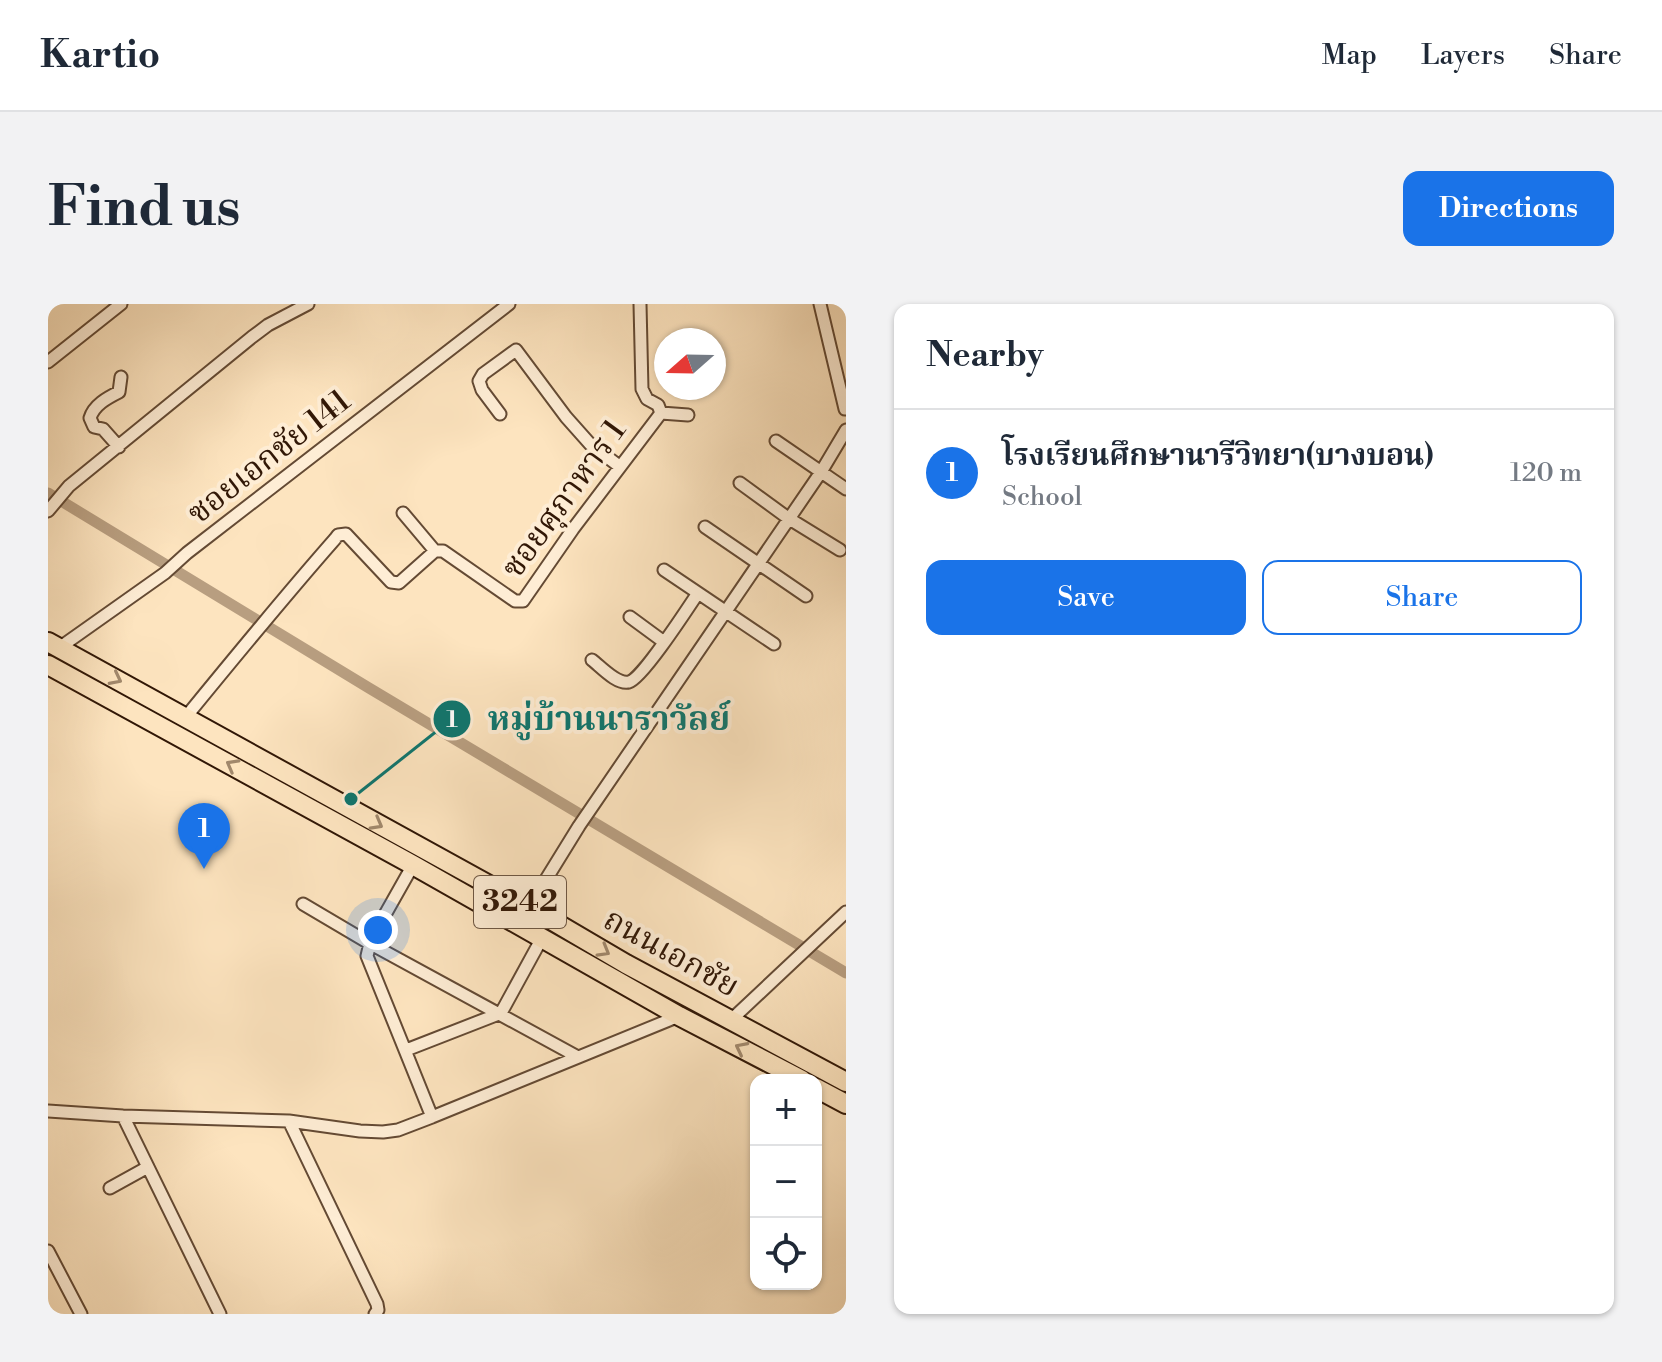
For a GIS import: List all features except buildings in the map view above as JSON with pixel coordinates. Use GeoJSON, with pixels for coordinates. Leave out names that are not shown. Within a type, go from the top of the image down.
{"type":"FeatureCollection","features":[{"type":"Feature","properties":{"kind":"main road","name":"ถนนเอกชัย"},"geometry":{"type":"LineString","coordinates":[[54,645],[529,907],[626,964],[846,1082]]}},
{"type":"Feature","properties":{"kind":"main road","name":"ถนนเอกชัย"},"geometry":{"type":"LineString","coordinates":[[48,665],[413,865],[679,1016],[790,1074]]}},
{"type":"Feature","properties":{"kind":"main road"},"geometry":{"type":"LineString","coordinates":[[679,1016],[697,1001]]}},
{"type":"Feature","properties":{"kind":"main road"},"geometry":{"type":"LineString","coordinates":[[822,1091],[846,1104]]}},
{"type":"Feature","properties":{"kind":"street"},"geometry":{"type":"LineString","coordinates":[[48,362],[121,304]]}},
{"type":"Feature","properties":{"kind":"street"},"geometry":{"type":"LineString","coordinates":[[50,507],[69,486],[252,337],[308,304]]}},
{"type":"Feature","properties":{"kind":"street","name":"ซอยเอกชัย 141"},"geometry":{"type":"LineString","coordinates":[[54,645],[165,573],[509,304]]}},
{"type":"Feature","properties":{"kind":"street","name":"ซอยศุภาหาร 1"},"geometry":{"type":"LineString","coordinates":[[435,551],[443,551],[515,601],[523,601],[619,466],[661,413],[658,405],[647,399],[642,389],[640,304]]}},
{"type":"Feature","properties":{"kind":"street"},"geometry":{"type":"LineString","coordinates":[[820,304],[846,411]]}},
{"type":"Feature","properties":{"kind":"street"},"geometry":{"type":"LineString","coordinates":[[500,414],[479,381],[483,374],[516,350],[566,417],[594,448],[619,466]]}},
{"type":"Feature","properties":{"kind":"street"},"geometry":{"type":"LineString","coordinates":[[119,447],[103,429],[94,427],[90,418],[93,410],[119,392],[121,377]]}},
{"type":"Feature","properties":{"kind":"street"},"geometry":{"type":"LineString","coordinates":[[661,413],[688,415]]}},
{"type":"Feature","properties":{"kind":"street"},"geometry":{"type":"LineString","coordinates":[[529,907],[592,806],[821,472],[846,430]]}},
{"type":"Feature","properties":{"kind":"street"},"geometry":{"type":"LineString","coordinates":[[776,441],[846,489]]}},
{"type":"Feature","properties":{"kind":"street"},"geometry":{"type":"LineString","coordinates":[[740,483],[840,550]]}},
{"type":"Feature","properties":{"kind":"street"},"geometry":{"type":"LineString","coordinates":[[185,718],[277,605],[342,534],[346,534],[395,584],[435,551],[403,513]]}},
{"type":"Feature","properties":{"kind":"street"},"geometry":{"type":"LineString","coordinates":[[705,527],[806,596]]}},
{"type":"Feature","properties":{"kind":"street"},"geometry":{"type":"LineString","coordinates":[[664,570],[774,644]]}},
{"type":"Feature","properties":{"kind":"street"},"geometry":{"type":"LineString","coordinates":[[592,660],[620,681],[627,683],[635,679],[698,593]]}},
{"type":"Feature","properties":{"kind":"street"},"geometry":{"type":"LineString","coordinates":[[630,617],[664,642]]}},
{"type":"Feature","properties":{"kind":"street"},"geometry":{"type":"LineString","coordinates":[[413,865],[370,943],[367,956],[432,1117]]}},
{"type":"Feature","properties":{"kind":"street"},"geometry":{"type":"LineString","coordinates":[[303,904],[578,1057]]}},
{"type":"Feature","properties":{"kind":"street"},"geometry":{"type":"LineString","coordinates":[[731,1020],[846,912]]}},
{"type":"Feature","properties":{"kind":"street"},"geometry":{"type":"LineString","coordinates":[[406,1050],[501,1013],[542,938]]}},
{"type":"Feature","properties":{"kind":"street"},"geometry":{"type":"LineString","coordinates":[[48,1111],[289,1121],[360,1131],[398,1130],[679,1016]]}},
{"type":"Feature","properties":{"kind":"street"},"geometry":{"type":"LineString","coordinates":[[123,1116],[220,1314]]}},
{"type":"Feature","properties":{"kind":"street"},"geometry":{"type":"LineString","coordinates":[[289,1121],[377,1304],[375,1314]]}},
{"type":"Feature","properties":{"kind":"street"},"geometry":{"type":"LineString","coordinates":[[110,1188],[148,1167]]}},
{"type":"Feature","properties":{"kind":"street"},"geometry":{"type":"LineString","coordinates":[[48,1251],[81,1314]]}},
{"type":"Feature","properties":{"kind":"waterway"},"geometry":{"type":"LineString","coordinates":[[48,493],[846,973]]}},
{"type":"Feature","properties":{"kind":"place","name":"หมู่บ้านนาราวัลย์"},"geometry":{"type":"Point","coordinates":[351,799]}},
{"type":"Feature","properties":{"kind":"place","name":"โรงเรียนศึกษานารีวิทยา(บางบอน)"},"geometry":{"type":"Point","coordinates":[204,869]}}]}
